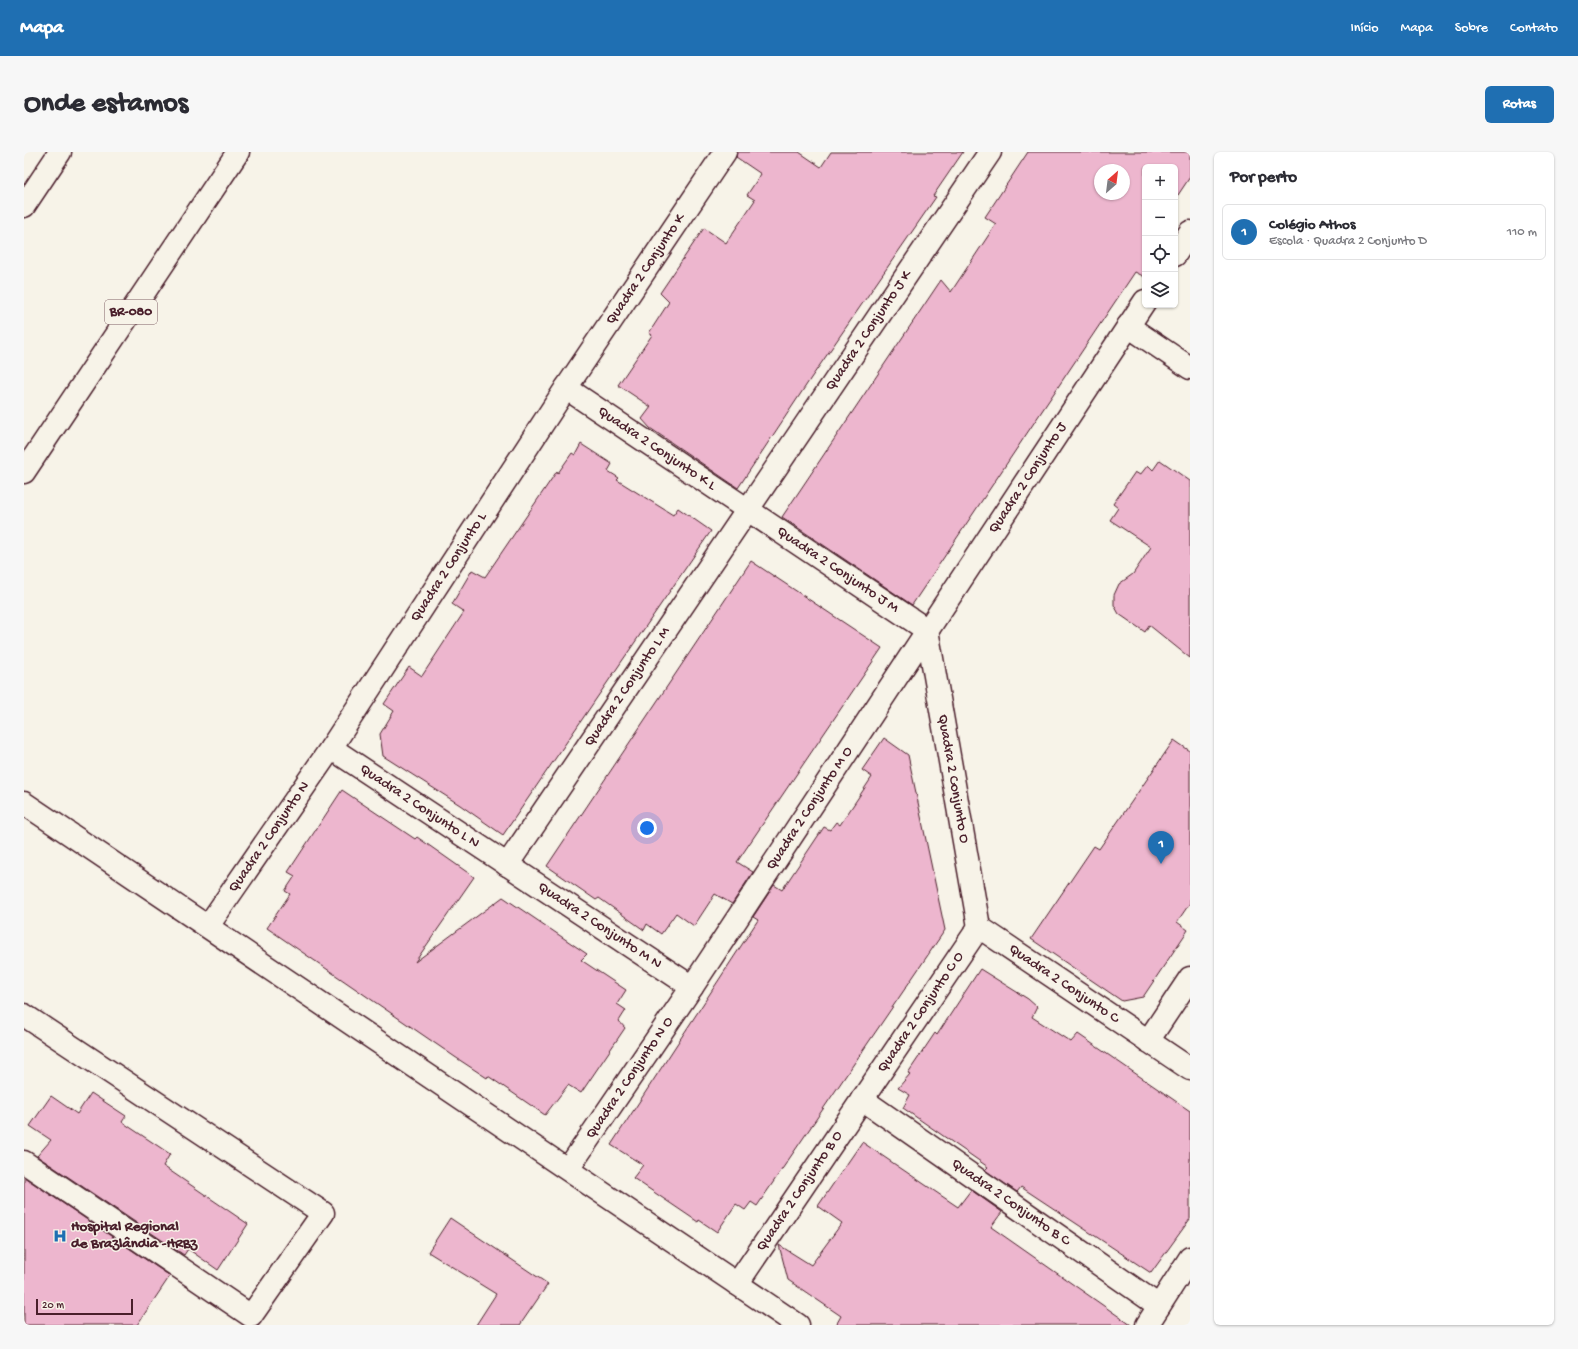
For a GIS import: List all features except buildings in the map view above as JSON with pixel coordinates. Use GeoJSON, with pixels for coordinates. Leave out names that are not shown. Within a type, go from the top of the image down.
{"type":"FeatureCollection","features":[{"type":"Feature","properties":{"kind":"main road"},"geometry":{"type":"LineString","coordinates":[[24,206],[60,152]]}},
{"type":"Feature","properties":{"kind":"main road","name":"BR-080"},"geometry":{"type":"LineString","coordinates":[[24,472],[238,152]]}},
{"type":"Feature","properties":{"kind":"main road","name":"Quadra 2 Conjunto K"},"geometry":{"type":"LineString","coordinates":[[566,388],[725,152]]}},
{"type":"Feature","properties":{"kind":"main road","name":"Quadra 2 Conjunto J K"},"geometry":{"type":"LineString","coordinates":[[748,510],[990,152]]}},
{"type":"Feature","properties":{"kind":"main road"},"geometry":{"type":"LineString","coordinates":[[1178,250],[1190,232]]}},
{"type":"Feature","properties":{"kind":"main road","name":"Quadra 2 Conjunto J"},"geometry":{"type":"LineString","coordinates":[[927,630],[1142,305]]}},
{"type":"Feature","properties":{"kind":"main road"},"geometry":{"type":"LineString","coordinates":[[1128,326],[1190,368]]}},
{"type":"Feature","properties":{"kind":"main road","name":"Quadra 2 Conjunto K L"},"geometry":{"type":"LineString","coordinates":[[566,388],[748,510]]}},
{"type":"Feature","properties":{"kind":"main road","name":"Quadra 2 Conjunto L"},"geometry":{"type":"LineString","coordinates":[[331,748],[566,388]]}},
{"type":"Feature","properties":{"kind":"main road","name":"Quadra 2 Conjunto J M"},"geometry":{"type":"LineString","coordinates":[[748,510],[927,630]]}},
{"type":"Feature","properties":{"kind":"main road","name":"Quadra 2 Conjunto L M"},"geometry":{"type":"LineString","coordinates":[[508,865],[748,510]]}},
{"type":"Feature","properties":{"kind":"main road","name":"Quadra 2 Conjunto O"},"geometry":{"type":"LineString","coordinates":[[927,630],[979,927]]}},
{"type":"Feature","properties":{"kind":"main road","name":"Quadra 2 Conjunto M O"},"geometry":{"type":"LineString","coordinates":[[692,987],[927,630]]}},
{"type":"Feature","properties":{"kind":"main road","name":"Quadra 2 Conjunto L N"},"geometry":{"type":"LineString","coordinates":[[331,748],[508,865]]}},
{"type":"Feature","properties":{"kind":"main road","name":"Quadra 2 Conjunto N"},"geometry":{"type":"LineString","coordinates":[[208,926],[331,748]]}},
{"type":"Feature","properties":{"kind":"main road"},"geometry":{"type":"LineString","coordinates":[[24,803],[798,1325]]}},
{"type":"Feature","properties":{"kind":"main road","name":"Quadra 2 Conjunto M N"},"geometry":{"type":"LineString","coordinates":[[508,865],[692,987]]}},
{"type":"Feature","properties":{"kind":"main road","name":"Quadra 2 Conjunto C"},"geometry":{"type":"LineString","coordinates":[[979,927],[1190,1069]]}},
{"type":"Feature","properties":{"kind":"main road","name":"Quadra 2 Conjunto C O"},"geometry":{"type":"LineString","coordinates":[[862,1098],[979,927]]}},
{"type":"Feature","properties":{"kind":"main road"},"geometry":{"type":"LineString","coordinates":[[1148,1041],[1190,978]]}},
{"type":"Feature","properties":{"kind":"main road","name":"Quadra 2 Conjunto N O"},"geometry":{"type":"LineString","coordinates":[[568,1169],[692,987]]}},
{"type":"Feature","properties":{"kind":"main road"},"geometry":{"type":"LineString","coordinates":[[24,1015],[323,1213],[252,1316],[24,1162]]}},
{"type":"Feature","properties":{"kind":"main road","name":"Quadra 2 Conjunto B O"},"geometry":{"type":"LineString","coordinates":[[737,1284],[862,1098]]}},
{"type":"Feature","properties":{"kind":"main road","name":"Quadra 2 Conjunto B C"},"geometry":{"type":"LineString","coordinates":[[862,1098],[1159,1306]]}},
{"type":"Feature","properties":{"kind":"main road"},"geometry":{"type":"LineString","coordinates":[[1147,1325],[1190,1258]]}},
{"type":"Feature","properties":{"kind":"place","name":"Colégio Athos"},"geometry":{"type":"Point","coordinates":[1161,864]}},
{"type":"Feature","properties":{"kind":"place","name":"Hospital Regional de Brazlândia -HRBz"},"geometry":{"type":"Point","coordinates":[60,1236]}}]}
